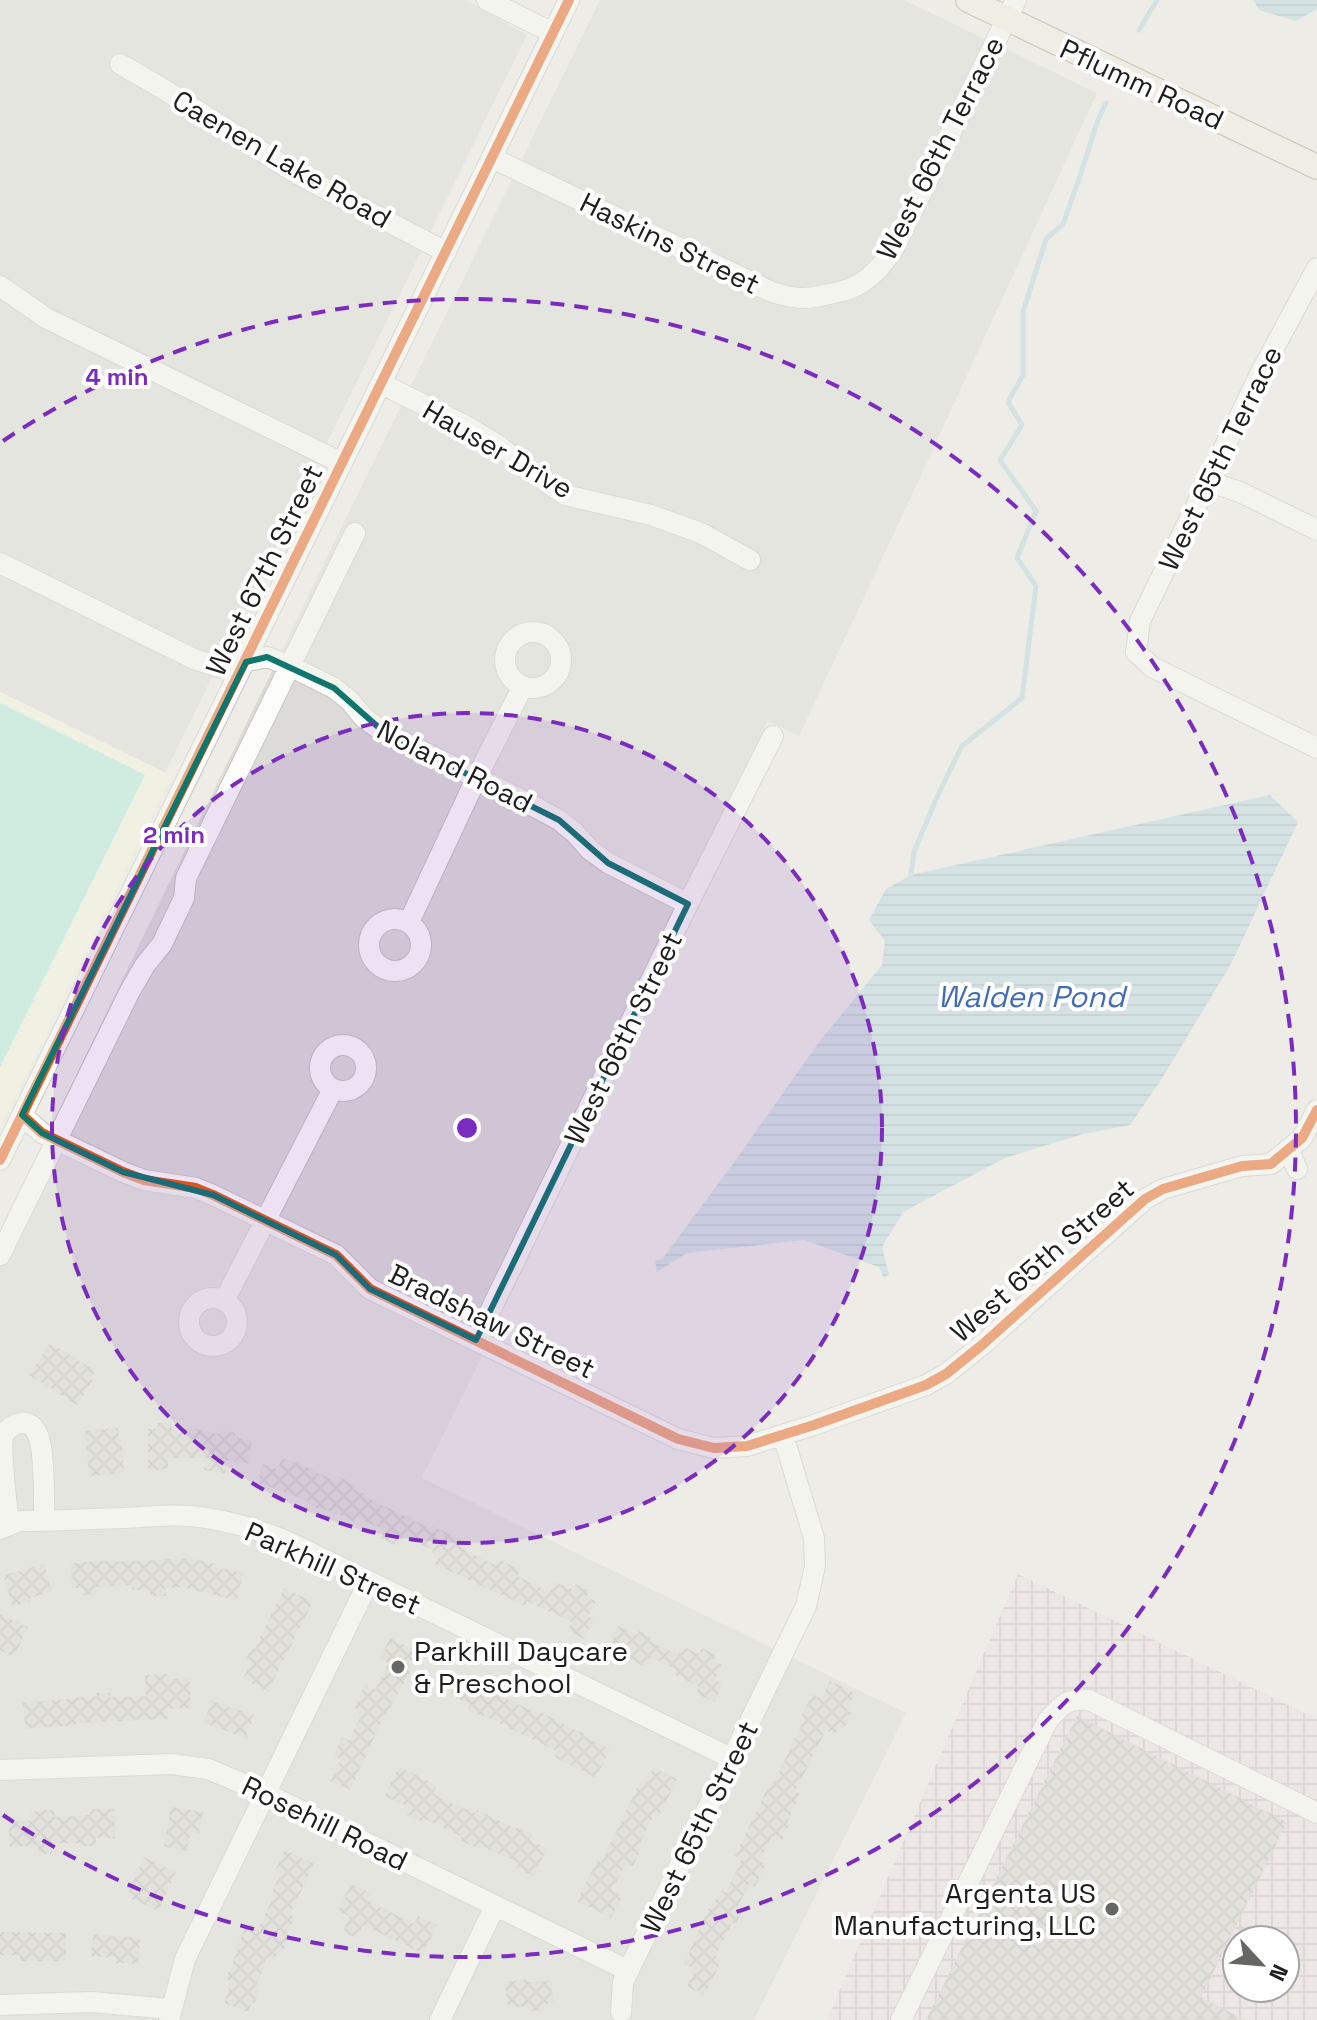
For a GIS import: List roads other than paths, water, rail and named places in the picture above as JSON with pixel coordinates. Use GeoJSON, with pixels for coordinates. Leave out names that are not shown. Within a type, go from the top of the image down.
{"type":"FeatureCollection","features":[{"type":"Feature","properties":{"kind":"main road","name":"Pflumm Road"},"geometry":{"type":"LineString","coordinates":[[968,0],[1011,10],[1317,167]]}},
{"type":"Feature","properties":{"kind":"street"},"geometry":{"type":"LineString","coordinates":[[487,0],[553,33]]}},
{"type":"Feature","properties":{"kind":"street","name":"West 67th Street"},"geometry":{"type":"LineString","coordinates":[[0,1160],[569,0]]}},
{"type":"Feature","properties":{"kind":"street","name":"West 66th Terrace"},"geometry":{"type":"LineString","coordinates":[[854,288],[870,277],[895,246],[1011,10]]}},
{"type":"Feature","properties":{"kind":"street","name":"Caenen Lake Road"},"geometry":{"type":"LineString","coordinates":[[120,64],[299,175],[446,252]]}},
{"type":"Feature","properties":{"kind":"street","name":"Haskins Street"},"geometry":{"type":"LineString","coordinates":[[492,158],[772,292],[808,299],[854,288]]}},
{"type":"Feature","properties":{"kind":"street","name":"West 65th Terrace"},"geometry":{"type":"LineString","coordinates":[[1317,268],[1260,374],[1140,621],[1136,652],[1152,667],[1317,748]]}},
{"type":"Feature","properties":{"kind":"street"},"geometry":{"type":"LineString","coordinates":[[0,286],[46,318],[342,463]]}},
{"type":"Feature","properties":{"kind":"street","name":"Hauser Drive"},"geometry":{"type":"LineString","coordinates":[[382,384],[498,445],[565,495],[651,515],[701,533],[750,560]]}},
{"type":"Feature","properties":{"kind":"street"},"geometry":{"type":"LineString","coordinates":[[1208,481],[1242,493],[1317,530]]}},
{"type":"Feature","properties":{"kind":"street"},"geometry":{"type":"LineString","coordinates":[[0,1255],[130,991],[162,944],[184,898],[186,878],[355,533]]}},
{"type":"Feature","properties":{"kind":"street","name":"Noland Road"},"geometry":{"type":"LineString","coordinates":[[0,563],[194,659],[219,667],[267,657],[290,666],[334,688],[364,718],[385,733],[559,820],[608,863],[688,904]]}},
{"type":"Feature","properties":{"kind":"street"},"geometry":{"type":"LineString","coordinates":[[409,922],[523,686]]}},
{"type":"Feature","properties":{"kind":"street","name":"West 66th Street"},"geometry":{"type":"LineString","coordinates":[[476,1340],[773,736]]}},
{"type":"Feature","properties":{"kind":"street"},"geometry":{"type":"LineString","coordinates":[[224,1301],[333,1089]]}},
{"type":"Feature","properties":{"kind":"street","name":"West 65th Street"},"geometry":{"type":"LineString","coordinates":[[621,2012],[623,1982],[806,1606],[815,1566],[814,1538],[783,1435],[926,1385],[946,1374],[1145,1199],[1163,1189],[1242,1166],[1271,1164],[1302,1138],[1317,1110]]}},
{"type":"Feature","properties":{"kind":"street","name":"Bradshaw Street"},"geometry":{"type":"LineString","coordinates":[[22,1115],[42,1133],[133,1176],[196,1188],[336,1255],[370,1289],[678,1439],[714,1448],[747,1446],[783,1435]]}},
{"type":"Feature","properties":{"kind":"street"},"geometry":{"type":"LineString","coordinates":[[1288,1149],[1297,1169]]}},
{"type":"Feature","properties":{"kind":"street"},"geometry":{"type":"LineString","coordinates":[[23,1423],[36,1430],[39,1438],[44,1521],[20,1521],[4,1527],[2,1438],[10,1428],[23,1423]]}},
{"type":"Feature","properties":{"kind":"street","name":"Parkhill Street"},"geometry":{"type":"LineString","coordinates":[[44,1521],[191,1516],[234,1523],[275,1536],[733,1759]]}},
{"type":"Feature","properties":{"kind":"street"},"geometry":{"type":"LineString","coordinates":[[0,2005],[91,2002],[170,2015],[185,1959],[369,1581]]}},
{"type":"Feature","properties":{"kind":"street"},"geometry":{"type":"LineString","coordinates":[[901,2020],[1048,1720],[1061,1706],[1075,1699],[1089,1700],[1317,1813]]}},
{"type":"Feature","properties":{"kind":"street","name":"Rosehill Road"},"geometry":{"type":"LineString","coordinates":[[0,1770],[172,1764],[208,1769],[265,1793],[629,1971]]}},
{"type":"Feature","properties":{"kind":"street"},"geometry":{"type":"LineString","coordinates":[[440,2020],[495,1906]]}},
{"type":"Feature","properties":{"kind":"water"},"geometry":{"type":"Polygon","coordinates":[[[1253,0],[1317,0],[1317,9],[1296,21],[1259,10],[1253,0]]]}},
{"type":"Feature","properties":{"kind":"water","name":"Walden Pond"},"geometry":{"type":"Polygon","coordinates":[[[1270,795],[1298,822],[1231,964],[1130,1125],[1083,1134],[1005,1158],[903,1212],[882,1247],[889,1274],[884,1278],[879,1267],[804,1240],[687,1253],[657,1272],[655,1261],[663,1258],[819,1042],[882,965],[885,941],[869,920],[886,889],[911,875],[1270,795]]]}},
{"type":"Feature","properties":{"kind":"waterway"},"geometry":{"type":"LineString","coordinates":[[1139,30],[1157,0]]}},
{"type":"Feature","properties":{"kind":"waterway"},"geometry":{"type":"LineString","coordinates":[[911,875],[914,852],[962,746],[1022,698],[1036,586],[1017,558],[1036,511],[1000,460],[1022,425],[1008,402],[1023,375],[1023,312],[1046,239],[1063,224],[1106,103]]}},
{"type":"Feature","properties":{"kind":"place","name":"Parkhill Daycare & Preschool"},"geometry":{"type":"Point","coordinates":[398,1667]}},
{"type":"Feature","properties":{"kind":"place","name":"Argenta US Manufacturing, LLC"},"geometry":{"type":"Point","coordinates":[1112,1909]}}]}
